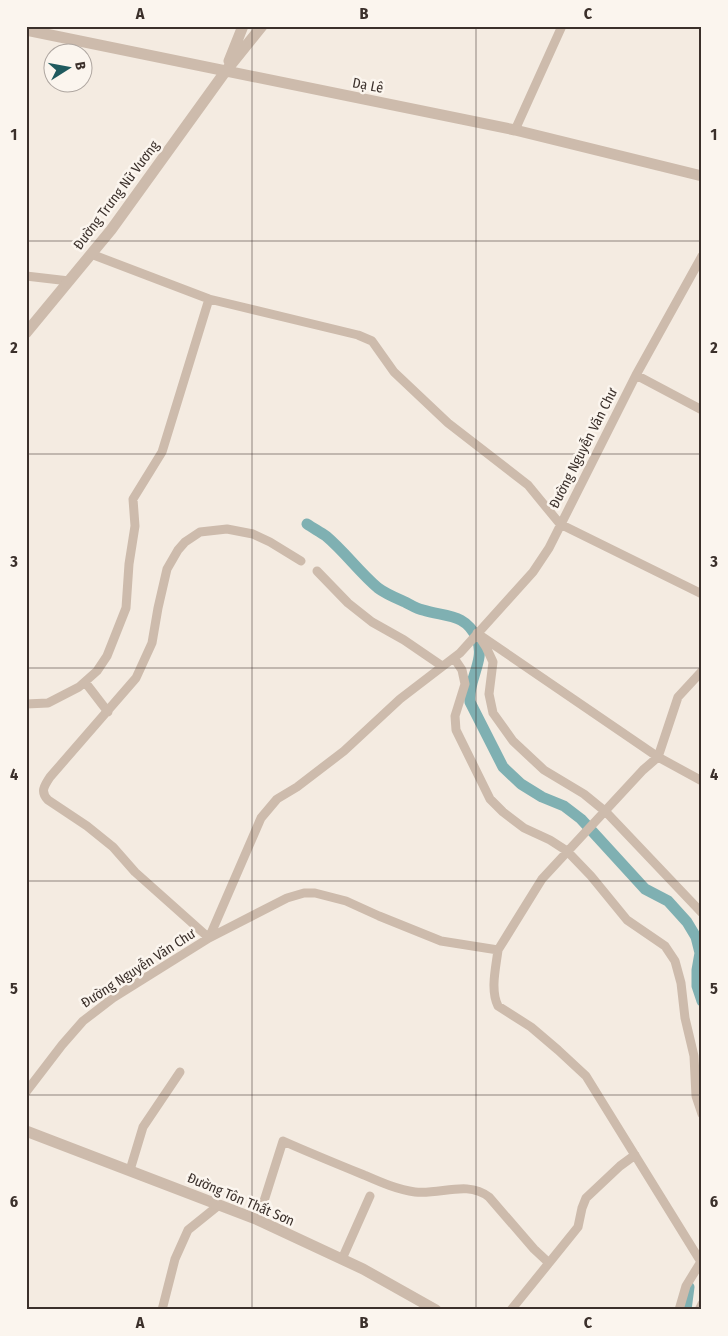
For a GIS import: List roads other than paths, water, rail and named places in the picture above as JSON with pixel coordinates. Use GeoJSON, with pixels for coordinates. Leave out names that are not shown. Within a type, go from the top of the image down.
{"type":"FeatureCollection","features":[{"type":"Feature","properties":{"kind":"street"},"geometry":{"type":"LineString","coordinates":[[225,72],[262,26]]}},
{"type":"Feature","properties":{"kind":"street"},"geometry":{"type":"LineString","coordinates":[[515,130],[562,26]]}},
{"type":"Feature","properties":{"kind":"street"},"geometry":{"type":"LineString","coordinates":[[225,72],[240,27]]}},
{"type":"Feature","properties":{"kind":"street","name":"Dạ Lê"},"geometry":{"type":"LineString","coordinates":[[26,30],[515,130],[702,176]]}},
{"type":"Feature","properties":{"kind":"street","name":"Đường Trưng Nữ Vương"},"geometry":{"type":"LineString","coordinates":[[26,333],[111,230],[225,72]]}},
{"type":"Feature","properties":{"kind":"street"},"geometry":{"type":"LineString","coordinates":[[91,254],[209,299],[358,334],[372,341],[394,372],[448,423],[528,485],[560,524],[702,594]]}},
{"type":"Feature","properties":{"kind":"street","name":"Đường Nguyễn Văn Chư"},"geometry":{"type":"LineString","coordinates":[[26,1092],[83,1021],[113,998],[209,938],[261,818],[277,799],[344,751],[400,699],[457,655],[533,572],[548,548],[636,375],[702,256]]}},
{"type":"Feature","properties":{"kind":"street"},"geometry":{"type":"LineString","coordinates":[[26,276],[69,281]]}},
{"type":"Feature","properties":{"kind":"street"},"geometry":{"type":"LineString","coordinates":[[26,704],[48,703],[79,687],[88,685],[107,656],[127,603],[129,558],[135,526],[133,499],[162,452],[209,299]]}},
{"type":"Feature","properties":{"kind":"street"},"geometry":{"type":"LineString","coordinates":[[636,375],[702,410]]}},
{"type":"Feature","properties":{"kind":"street"},"geometry":{"type":"LineString","coordinates":[[301,561],[253,534],[227,529],[200,532],[191,537],[178,550],[168,568],[152,643],[136,678],[105,709],[50,777],[43,791],[44,796],[113,847],[135,872],[209,938],[287,898],[304,893],[315,893],[346,901],[441,941],[498,950]]}},
{"type":"Feature","properties":{"kind":"street"},"geometry":{"type":"LineString","coordinates":[[317,571],[348,603],[372,622],[404,640],[442,666]]}},
{"type":"Feature","properties":{"kind":"street"},"geometry":{"type":"LineString","coordinates":[[475,637],[658,757],[702,781]]}},
{"type":"Feature","properties":{"kind":"street"},"geometry":{"type":"LineString","coordinates":[[475,637],[486,647],[493,662],[489,694],[493,713],[512,741],[544,770],[584,794],[605,812],[702,913]]}},
{"type":"Feature","properties":{"kind":"street"},"geometry":{"type":"LineString","coordinates":[[457,655],[465,684],[456,709],[455,723],[459,738],[485,791],[496,806],[518,824],[567,851],[627,920],[665,946],[675,961],[694,1056],[696,1096],[702,1114]]}},
{"type":"Feature","properties":{"kind":"street"},"geometry":{"type":"LineString","coordinates":[[678,1310],[686,1286],[701,1261],[586,1076],[531,1027],[498,1006],[494,995],[498,950],[542,879],[643,770],[658,757],[678,697],[702,671]]}},
{"type":"Feature","properties":{"kind":"street"},"geometry":{"type":"LineString","coordinates":[[88,685],[105,709]]}},
{"type":"Feature","properties":{"kind":"street"},"geometry":{"type":"LineString","coordinates":[[130,1170],[143,1128],[180,1072]]}},
{"type":"Feature","properties":{"kind":"street","name":"Đường Tôn Thất Sơn"},"geometry":{"type":"LineString","coordinates":[[26,1131],[258,1220],[363,1269],[436,1310]]}},
{"type":"Feature","properties":{"kind":"street"},"geometry":{"type":"LineString","coordinates":[[258,1220],[283,1141],[376,1180],[407,1190],[424,1192],[470,1188],[482,1192],[489,1197],[534,1249],[549,1263]]}},
{"type":"Feature","properties":{"kind":"street"},"geometry":{"type":"LineString","coordinates":[[511,1310],[578,1227],[586,1198],[620,1166],[635,1155]]}},
{"type":"Feature","properties":{"kind":"street"},"geometry":{"type":"LineString","coordinates":[[342,1259],[370,1196]]}},
{"type":"Feature","properties":{"kind":"street"},"geometry":{"type":"LineString","coordinates":[[162,1310],[175,1259],[188,1230],[219,1205]]}},
{"type":"Feature","properties":{"kind":"street"},"geometry":{"type":"LineString","coordinates":[[699,1310],[702,1304]]}},
{"type":"Feature","properties":{"kind":"waterway"},"geometry":{"type":"LineString","coordinates":[[307,524],[326,536],[381,590],[418,609],[454,617],[467,624],[477,639],[479,647],[478,663],[471,686],[470,702],[503,767],[521,784],[542,797],[564,806],[581,819],[645,889],[668,901],[687,922],[696,937],[700,953],[697,986],[702,1001]]}},
{"type":"Feature","properties":{"kind":"waterway"},"geometry":{"type":"LineString","coordinates":[[686,1310],[689,1287]]}}]}
